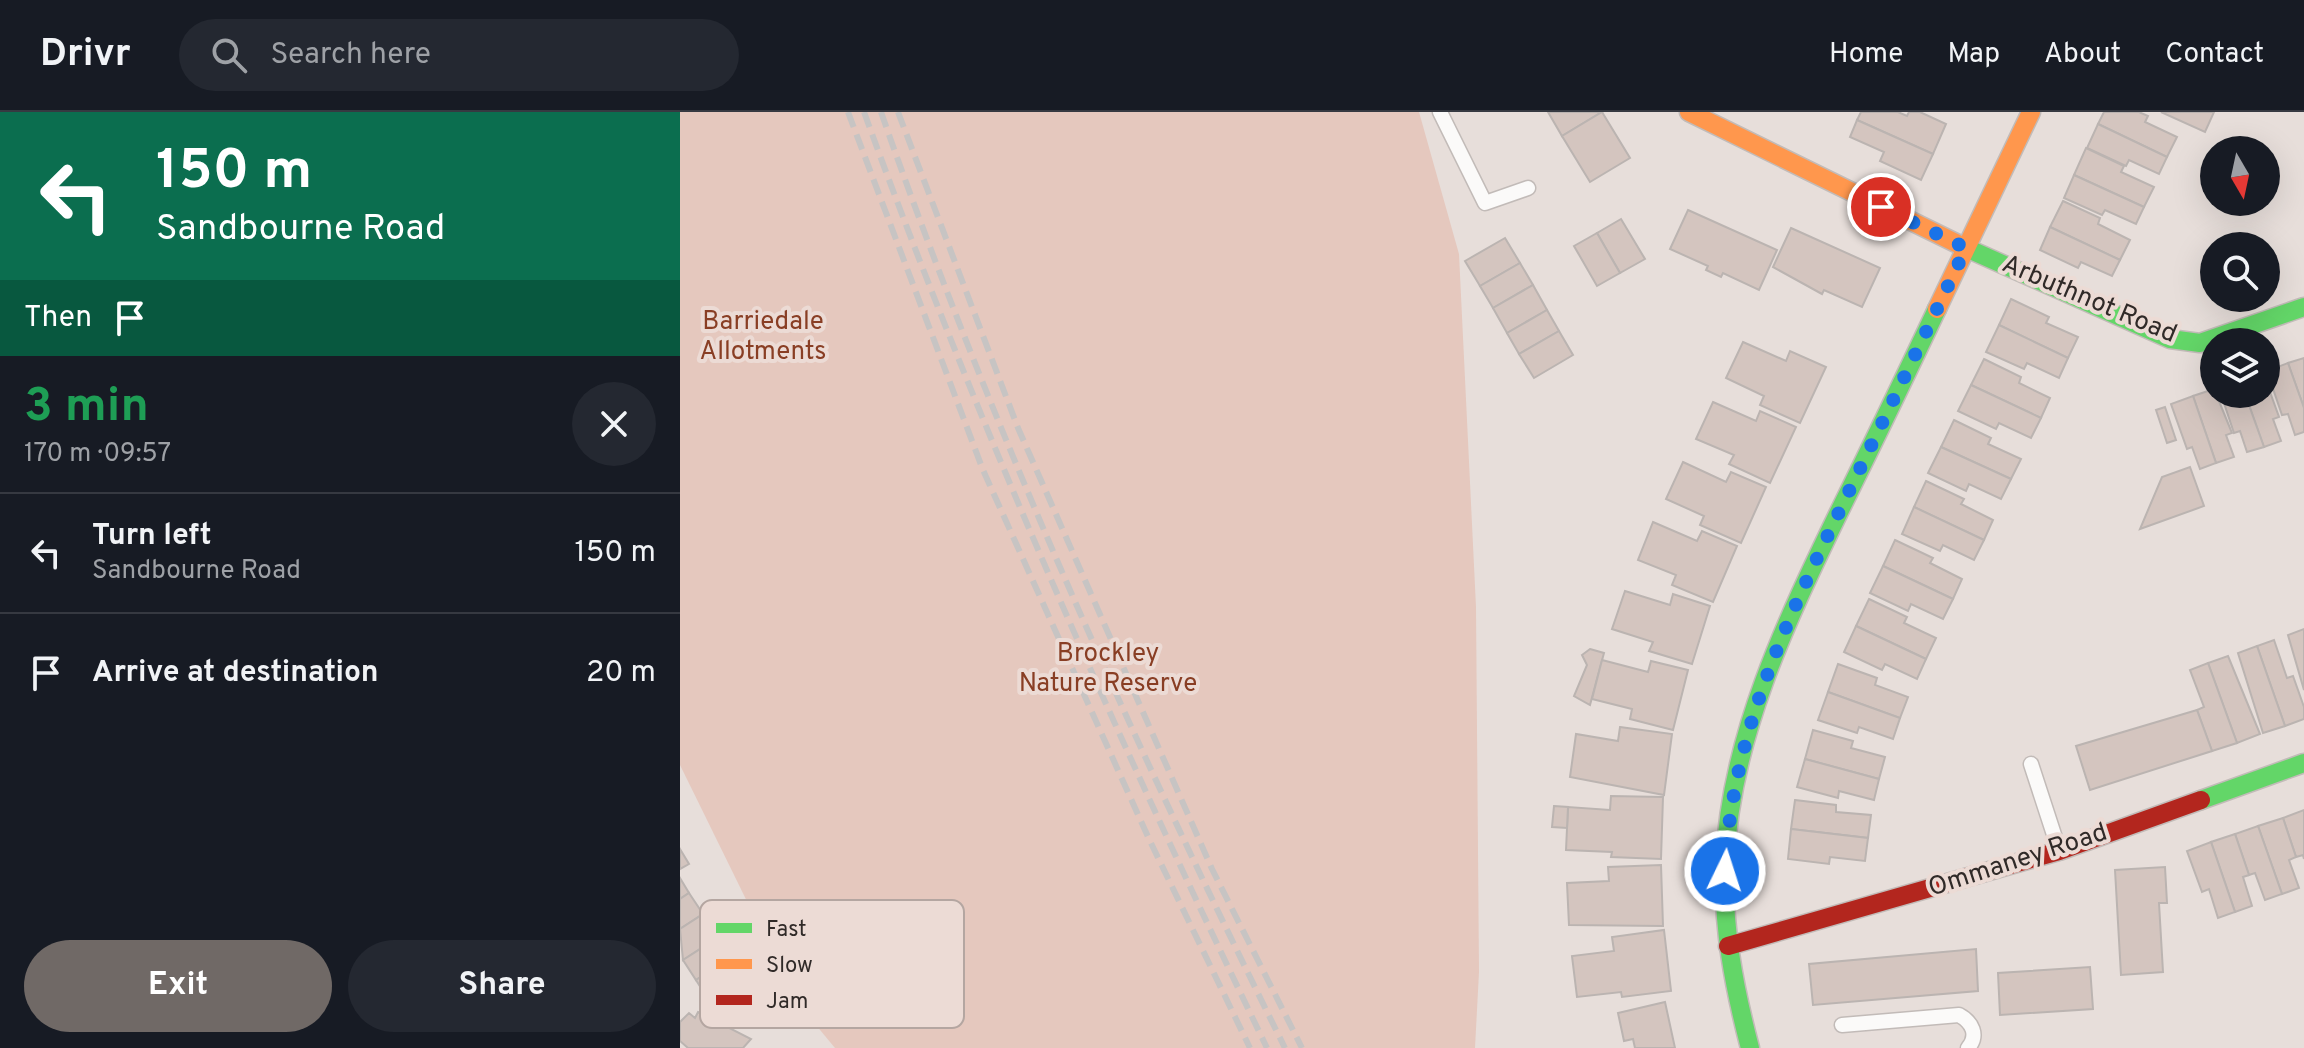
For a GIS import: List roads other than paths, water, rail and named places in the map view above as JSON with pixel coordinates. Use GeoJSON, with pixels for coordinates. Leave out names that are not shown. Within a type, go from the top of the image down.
{"type":"FeatureCollection","features":[{"type":"Feature","properties":{"kind":"street","name":"Arbuthnot Road"},"geometry":{"type":"LineString","coordinates":[[1689,112],[1966,248],[2170,339],[2200,343],[2304,307]]}},
{"type":"Feature","properties":{"kind":"street"},"geometry":{"type":"LineString","coordinates":[[1750,1048],[1737,1002],[1728,946],[1727,835],[1750,719],[1820,553],[2031,112]]}},
{"type":"Feature","properties":{"kind":"street","name":"Ommaney Road"},"geometry":{"type":"LineString","coordinates":[[1728,946],[2059,851],[2304,763]]}},
{"type":"Feature","properties":{"kind":"lane"},"geometry":{"type":"LineString","coordinates":[[1440,112],[1485,203],[1528,188]]}},
{"type":"Feature","properties":{"kind":"lane"},"geometry":{"type":"LineString","coordinates":[[2031,764],[2059,851]]}},
{"type":"Feature","properties":{"kind":"lane"},"geometry":{"type":"LineString","coordinates":[[1842,1025],[1959,1015],[1972,1026],[1974,1035],[1968,1048]]}},
{"type":"Feature","properties":{"kind":"railway"},"geometry":{"type":"LineString","coordinates":[[848,112],[983,470],[1149,839],[1250,1048]]}},
{"type":"Feature","properties":{"kind":"railway"},"geometry":{"type":"LineString","coordinates":[[864,112],[1003,468],[1105,702],[1267,1048]]}},
{"type":"Feature","properties":{"kind":"railway"},"geometry":{"type":"LineString","coordinates":[[881,112],[970,351],[1068,586],[1174,819],[1285,1048]]}},
{"type":"Feature","properties":{"kind":"railway"},"geometry":{"type":"LineString","coordinates":[[898,112],[1018,428],[1212,869],[1302,1048]]}},
{"type":"Feature","properties":{"kind":"park label","name":"Barriedale Allotments"},"geometry":{"type":"Point","coordinates":[763,337]}},
{"type":"Feature","properties":{"kind":"park label","name":"Brockley Nature Reserve"},"geometry":{"type":"Point","coordinates":[1108,669]}}]}
